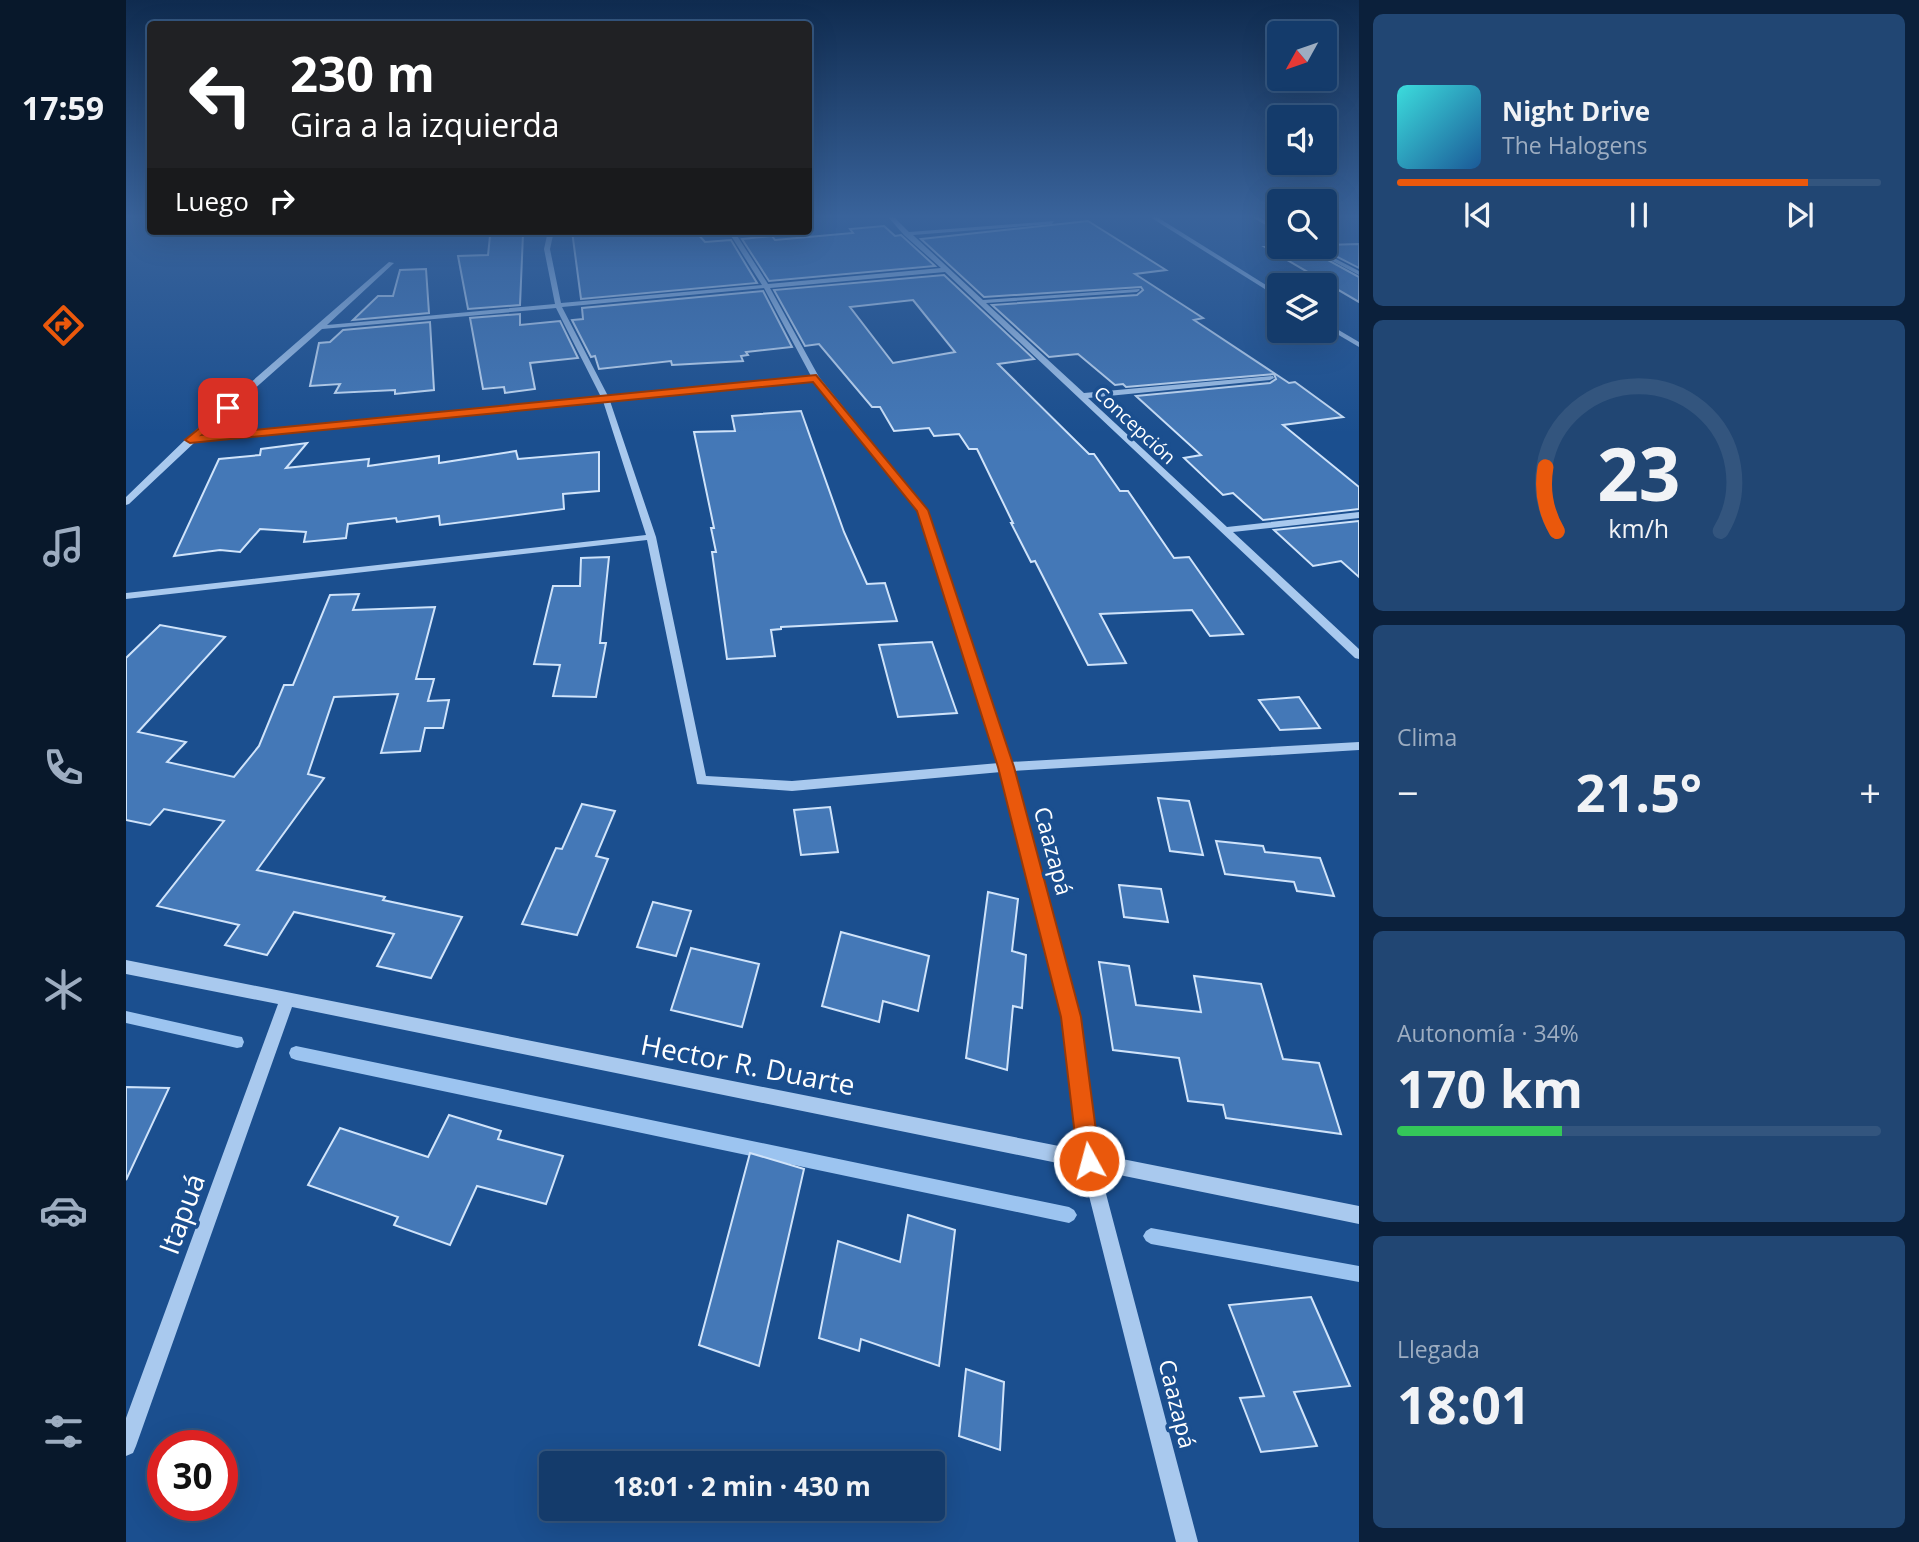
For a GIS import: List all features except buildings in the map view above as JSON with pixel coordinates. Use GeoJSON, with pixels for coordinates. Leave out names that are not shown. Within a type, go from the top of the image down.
{"type":"FeatureCollection","features":[{"type":"Feature","properties":{"kind":"street"},"geometry":{"type":"LineString","coordinates":[[126,502],[190,440],[363,289]]}},
{"type":"Feature","properties":{"kind":"street"},"geometry":{"type":"LineString","coordinates":[[555,289],[559,307],[606,399],[651,537],[701,781],[792,786],[1006,767],[1359,746]]}},
{"type":"Feature","properties":{"kind":"street"},"geometry":{"type":"LineString","coordinates":[[322,327],[756,289]]}},
{"type":"Feature","properties":{"kind":"street","name":"Caazapá"},"geometry":{"type":"LineString","coordinates":[[768,289],[816,378],[922,510],[1006,767],[1071,1017],[1089,1161],[1188,1542]]}},
{"type":"Feature","properties":{"kind":"street","name":"Concepción"},"geometry":{"type":"LineString","coordinates":[[966,289],[1359,655]]}},
{"type":"Feature","properties":{"kind":"street"},"geometry":{"type":"LineString","coordinates":[[980,302],[1137,290]]}},
{"type":"Feature","properties":{"kind":"street"},"geometry":{"type":"LineString","coordinates":[[1337,331],[1359,345]]}},
{"type":"Feature","properties":{"kind":"street"},"geometry":{"type":"LineString","coordinates":[[1081,396],[1270,377]]}},
{"type":"Feature","properties":{"kind":"street"},"geometry":{"type":"LineString","coordinates":[[190,440],[816,378]]}},
{"type":"Feature","properties":{"kind":"street"},"geometry":{"type":"LineString","coordinates":[[1224,530],[1359,515]]}},
{"type":"Feature","properties":{"kind":"street"},"geometry":{"type":"LineString","coordinates":[[126,596],[651,537]]}},
{"type":"Feature","properties":{"kind":"street","name":"Hector R. Duarte"},"geometry":{"type":"LineString","coordinates":[[126,967],[1359,1215]]}},
{"type":"Feature","properties":{"kind":"street","name":"Itapuá"},"geometry":{"type":"LineString","coordinates":[[126,1446],[288,1000]]}},
{"type":"Feature","properties":{"kind":"waterway"},"geometry":{"type":"LineString","coordinates":[[126,1017],[237,1042]]}},
{"type":"Feature","properties":{"kind":"waterway"},"geometry":{"type":"LineString","coordinates":[[296,1053],[1069,1215]]}},
{"type":"Feature","properties":{"kind":"waterway"},"geometry":{"type":"LineString","coordinates":[[1151,1236],[1359,1274]]}},
{"type":"Feature","properties":{"kind":"route"},"geometry":{"type":"LineString","coordinates":[[228,408],[190,440],[816,378],[922,510],[1006,767],[1071,1017],[1089,1161]]}}]}
